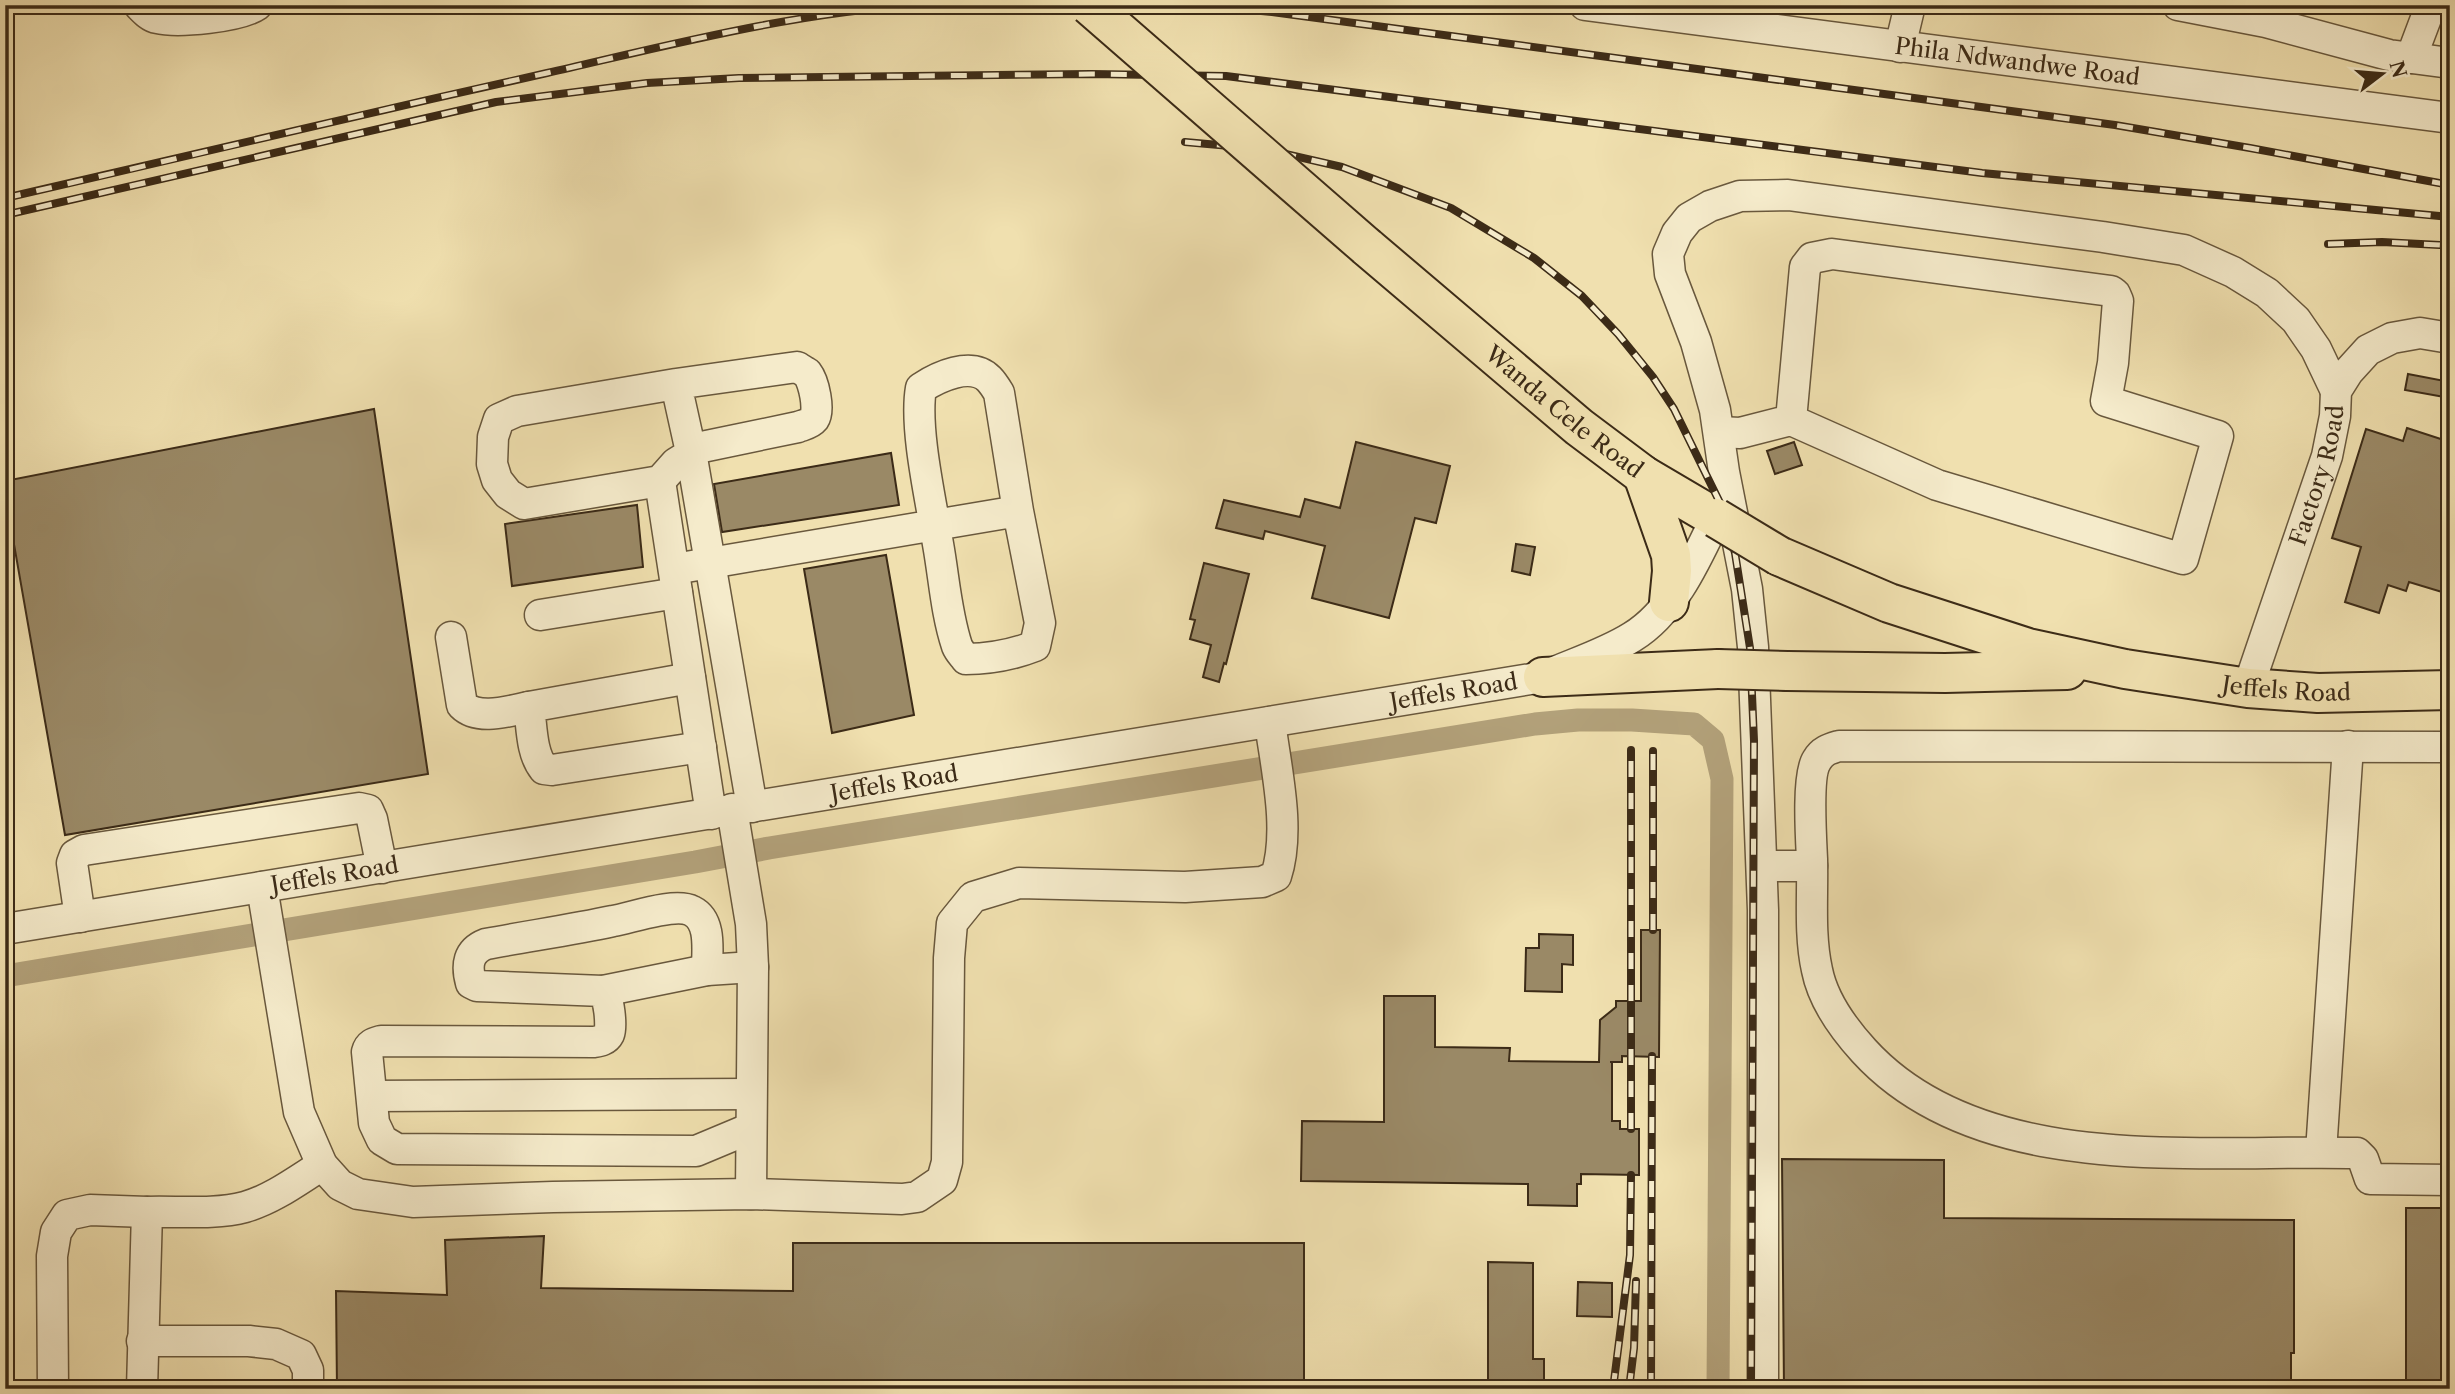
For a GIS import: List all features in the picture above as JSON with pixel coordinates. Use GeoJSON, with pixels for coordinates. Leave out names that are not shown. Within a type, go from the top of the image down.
{"type":"FeatureCollection","features":[{"type":"Feature","properties":{"kind":"main road","name":"Wanda Cele Road"},"geometry":{"type":"LineString","coordinates":[[1089,5],[1579,427],[1643,475],[1779,556],[1889,603],[2028,648],[2125,669]]}},
{"type":"Feature","properties":{"kind":"main road"},"geometry":{"type":"LineString","coordinates":[[1643,475],[1671,555],[1669,602]]}},
{"type":"Feature","properties":{"kind":"main road"},"geometry":{"type":"LineString","coordinates":[[1543,677],[1718,669],[1945,673],[2125,669]]}},
{"type":"Feature","properties":{"kind":"main road","name":"Jeffels Road"},"geometry":{"type":"LineString","coordinates":[[2125,669],[2248,688],[2318,692],[2450,690]]}},
{"type":"Feature","properties":{"kind":"street"},"geometry":{"type":"LineString","coordinates":[[139,5],[157,18],[235,15],[257,5]]}},
{"type":"Feature","properties":{"kind":"street","name":"Phila Ndwandwe Road"},"geometry":{"type":"LineString","coordinates":[[1585,5],[2450,118]]}},
{"type":"Feature","properties":{"kind":"street"},"geometry":{"type":"LineString","coordinates":[[1900,47],[1910,5]]}},
{"type":"Feature","properties":{"kind":"street"},"geometry":{"type":"LineString","coordinates":[[2178,5],[2266,22],[2389,55],[2450,63]]}},
{"type":"Feature","properties":{"kind":"street"},"geometry":{"type":"LineString","coordinates":[[2411,58],[2431,5]]}},
{"type":"Feature","properties":{"kind":"street"},"geometry":{"type":"LineString","coordinates":[[1763,1389],[1762,866],[1753,647],[1747,589],[1724,472],[1719,432],[1696,342],[1670,274],[1668,254],[1677,233],[1689,218],[1710,206],[1740,196],[1788,195],[2184,250],[2234,272],[2267,293],[2296,320],[2316,349],[2336,391]]}},
{"type":"Feature","properties":{"kind":"street"},"geometry":{"type":"LineString","coordinates":[[1719,432],[1740,433],[1791,420],[1937,485],[2183,559],[2218,436],[2106,401],[2113,363],[2118,301],[2115,294],[2105,289],[1832,254],[1812,258],[1805,267],[1791,420]]}},
{"type":"Feature","properties":{"kind":"street","name":"Factory Road"},"geometry":{"type":"LineString","coordinates":[[2248,688],[2327,457],[2335,416],[2336,391],[2348,372],[2368,351],[2392,338],[2420,333],[2450,338]]}},
{"type":"Feature","properties":{"kind":"street"},"geometry":{"type":"LineString","coordinates":[[797,367],[807,372],[812,382],[816,417],[811,422],[709,444],[676,463],[660,481],[524,504],[508,494],[497,480],[492,464],[493,437],[499,419],[517,411],[676,384],[797,367]]}},
{"type":"Feature","properties":{"kind":"street"},"geometry":{"type":"LineString","coordinates":[[967,371],[987,376],[999,393],[1018,511],[1040,623],[1035,646],[1015,654],[988,659],[966,659],[958,649],[950,617],[919,415],[921,388],[940,376],[967,371]]}},
{"type":"Feature","properties":{"kind":"street"},"geometry":{"type":"LineString","coordinates":[[676,384],[710,563],[732,810],[751,923],[751,1194]]}},
{"type":"Feature","properties":{"kind":"street"},"geometry":{"type":"LineString","coordinates":[[660,481],[701,747],[732,810]]}},
{"type":"Feature","properties":{"kind":"street"},"geometry":{"type":"LineString","coordinates":[[540,615],[676,581],[710,563],[1018,511]]}},
{"type":"Feature","properties":{"kind":"street","name":"Jeffels Road"},"geometry":{"type":"LineString","coordinates":[[5,929],[80,917],[264,899],[382,868],[1543,677],[1633,636],[1658,615],[1699,554],[1705,511]]}},
{"type":"Feature","properties":{"kind":"street"},"geometry":{"type":"LineString","coordinates":[[451,637],[462,705],[468,711],[479,714],[690,678]]}},
{"type":"Feature","properties":{"kind":"street"},"geometry":{"type":"LineString","coordinates":[[529,707],[536,755],[544,769],[558,770],[701,747]]}},
{"type":"Feature","properties":{"kind":"street"},"geometry":{"type":"LineString","coordinates":[[264,899],[299,1112],[322,1165],[340,1185],[358,1194],[413,1202],[751,1194],[902,1199],[917,1197],[942,1180],[947,1162],[948,958],[952,923],[959,913],[973,897],[1019,883],[1185,887],[1262,883],[1276,876],[1282,858],[1280,803],[1270,722]]}},
{"type":"Feature","properties":{"kind":"street"},"geometry":{"type":"LineString","coordinates":[[2450,747],[1839,746],[1825,750],[1815,762],[1810,809],[1813,928],[1817,971],[1826,996],[1845,1030],[1878,1066],[1909,1091],[1963,1118],[2014,1135],[2064,1146],[2168,1153],[2357,1153],[2363,1158],[2370,1179],[2450,1180]]}},
{"type":"Feature","properties":{"kind":"street"},"geometry":{"type":"LineString","coordinates":[[2321,1152],[2348,746]]}},
{"type":"Feature","properties":{"kind":"street"},"geometry":{"type":"LineString","coordinates":[[80,917],[72,863],[75,855],[84,850],[359,808],[368,810],[372,819],[382,868]]}},
{"type":"Feature","properties":{"kind":"street"},"geometry":{"type":"LineString","coordinates":[[1762,866],[1812,866]]}},
{"type":"Feature","properties":{"kind":"street"},"geometry":{"type":"LineString","coordinates":[[707,970],[706,927],[698,915],[685,909],[645,912],[616,921],[486,944],[472,952],[469,976],[471,983],[477,986],[603,991],[707,970],[753,967]]}},
{"type":"Feature","properties":{"kind":"street"},"geometry":{"type":"LineString","coordinates":[[603,991],[608,1001],[610,1033],[607,1038],[594,1042],[382,1041],[368,1046],[377,1131],[382,1140],[397,1149],[696,1151],[751,1128]]}},
{"type":"Feature","properties":{"kind":"street"},"geometry":{"type":"LineString","coordinates":[[372,1096],[751,1094]]}},
{"type":"Feature","properties":{"kind":"street"},"geometry":{"type":"LineString","coordinates":[[53,1389],[52,1256],[56,1232],[67,1215],[90,1209],[147,1212],[245,1208],[275,1195],[322,1165]]}},
{"type":"Feature","properties":{"kind":"street"},"geometry":{"type":"LineString","coordinates":[[142,1389],[147,1212]]}},
{"type":"Feature","properties":{"kind":"street"},"geometry":{"type":"LineString","coordinates":[[142,1341],[249,1341],[276,1344],[301,1355],[308,1370],[308,1389]]}},
{"type":"Feature","properties":{"kind":"building"},"geometry":{"type":"Polygon","coordinates":[[[2408,374],[2450,382],[2450,398],[2405,390],[2408,374]]]}},
{"type":"Feature","properties":{"kind":"building"},"geometry":{"type":"Polygon","coordinates":[[[374,409],[428,774],[65,835],[5,481],[374,409]]]}},
{"type":"Feature","properties":{"kind":"building"},"geometry":{"type":"Polygon","coordinates":[[[2407,428],[2450,442],[2450,568],[2442,592],[2409,582],[2406,591],[2388,585],[2379,613],[2345,602],[2361,547],[2332,538],[2366,429],[2403,441],[2407,428]]]}},
{"type":"Feature","properties":{"kind":"building"},"geometry":{"type":"Polygon","coordinates":[[[1356,442],[1450,466],[1436,523],[1415,518],[1389,618],[1312,598],[1325,546],[1265,531],[1263,539],[1216,528],[1224,500],[1300,517],[1305,499],[1340,508],[1356,442]]]}},
{"type":"Feature","properties":{"kind":"building"},"geometry":{"type":"Polygon","coordinates":[[[1794,442],[1802,465],[1775,474],[1767,451],[1794,442]]]}},
{"type":"Feature","properties":{"kind":"building"},"geometry":{"type":"Polygon","coordinates":[[[891,453],[899,505],[722,532],[714,484],[891,453]]]}},
{"type":"Feature","properties":{"kind":"building"},"geometry":{"type":"Polygon","coordinates":[[[637,505],[643,567],[512,586],[505,524],[637,505]]]}},
{"type":"Feature","properties":{"kind":"building"},"geometry":{"type":"Polygon","coordinates":[[[1516,544],[1535,547],[1530,575],[1512,571],[1516,544]]]}},
{"type":"Feature","properties":{"kind":"building"},"geometry":{"type":"Polygon","coordinates":[[[886,555],[914,715],[832,733],[804,569],[886,555]]]}},
{"type":"Feature","properties":{"kind":"building"},"geometry":{"type":"Polygon","coordinates":[[[1204,563],[1249,574],[1219,682],[1203,677],[1211,645],[1190,639],[1195,620],[1190,619],[1204,563]]]}},
{"type":"Feature","properties":{"kind":"building"},"geometry":{"type":"Polygon","coordinates":[[[1641,930],[1660,930],[1659,1057],[1622,1056],[1622,1062],[1612,1062],[1612,1121],[1620,1121],[1620,1129],[1639,1129],[1639,1175],[1581,1174],[1581,1184],[1577,1184],[1577,1206],[1528,1205],[1528,1184],[1301,1181],[1302,1121],[1384,1122],[1384,996],[1435,996],[1435,1047],[1510,1048],[1509,1061],[1599,1062],[1600,1020],[1616,1007],[1616,1001],[1641,1001],[1641,930]]]}},
{"type":"Feature","properties":{"kind":"building"},"geometry":{"type":"Polygon","coordinates":[[[1539,934],[1573,935],[1573,965],[1562,964],[1562,992],[1525,991],[1526,948],[1539,948],[1539,934]]]}},
{"type":"Feature","properties":{"kind":"building"},"geometry":{"type":"Polygon","coordinates":[[[1782,1159],[1944,1160],[1944,1218],[2294,1220],[2294,1353],[2291,1353],[2291,1389],[1784,1389],[1782,1159]]]}},
{"type":"Feature","properties":{"kind":"building"},"geometry":{"type":"Polygon","coordinates":[[[2406,1208],[2450,1208],[2450,1389],[2406,1389],[2406,1208]]]}},
{"type":"Feature","properties":{"kind":"building"},"geometry":{"type":"Polygon","coordinates":[[[544,1236],[541,1288],[793,1291],[793,1243],[1304,1243],[1304,1389],[337,1389],[336,1291],[447,1295],[445,1240],[544,1236]]]}},
{"type":"Feature","properties":{"kind":"building"},"geometry":{"type":"Polygon","coordinates":[[[1488,1262],[1533,1263],[1533,1359],[1544,1359],[1544,1386],[1488,1386],[1488,1262]]]}},
{"type":"Feature","properties":{"kind":"building"},"geometry":{"type":"Polygon","coordinates":[[[1578,1282],[1612,1283],[1612,1317],[1577,1316],[1578,1282]]]}},
{"type":"Feature","properties":{"kind":"waterway"},"geometry":{"type":"LineString","coordinates":[[5,976],[769,848],[1535,724],[1578,720],[1694,724],[1713,740],[1722,779],[1718,1389]]}},
{"type":"Feature","properties":{"kind":"railway"},"geometry":{"type":"LineString","coordinates":[[5,198],[733,31],[827,15],[921,5]]}},
{"type":"Feature","properties":{"kind":"railway"},"geometry":{"type":"LineString","coordinates":[[1197,5],[1272,12],[2115,125],[2450,185]]}},
{"type":"Feature","properties":{"kind":"railway"},"geometry":{"type":"LineString","coordinates":[[5,215],[496,102],[647,83],[739,78],[1091,74],[1226,76],[1982,173],[2450,217]]}},
{"type":"Feature","properties":{"kind":"railway"},"geometry":{"type":"LineString","coordinates":[[1185,142],[1264,149],[1342,167],[1451,208],[1534,258],[1582,296],[1653,377],[1674,409],[1725,513],[1735,553],[1750,648],[1754,741],[1751,1389]]}},
{"type":"Feature","properties":{"kind":"railway"},"geometry":{"type":"LineString","coordinates":[[2328,244],[2382,242],[2440,245]]}},
{"type":"Feature","properties":{"kind":"railway"},"geometry":{"type":"LineString","coordinates":[[1631,750],[1631,1129]]}},
{"type":"Feature","properties":{"kind":"railway"},"geometry":{"type":"LineString","coordinates":[[1653,751],[1653,930]]}},
{"type":"Feature","properties":{"kind":"railway"},"geometry":{"type":"LineString","coordinates":[[1651,1389],[1652,1056]]}},
{"type":"Feature","properties":{"kind":"railway"},"geometry":{"type":"LineString","coordinates":[[1613,1389],[1630,1255],[1631,1175]]}},
{"type":"Feature","properties":{"kind":"railway"},"geometry":{"type":"LineString","coordinates":[[1629,1389],[1634,1348],[1636,1281]]}}]}
